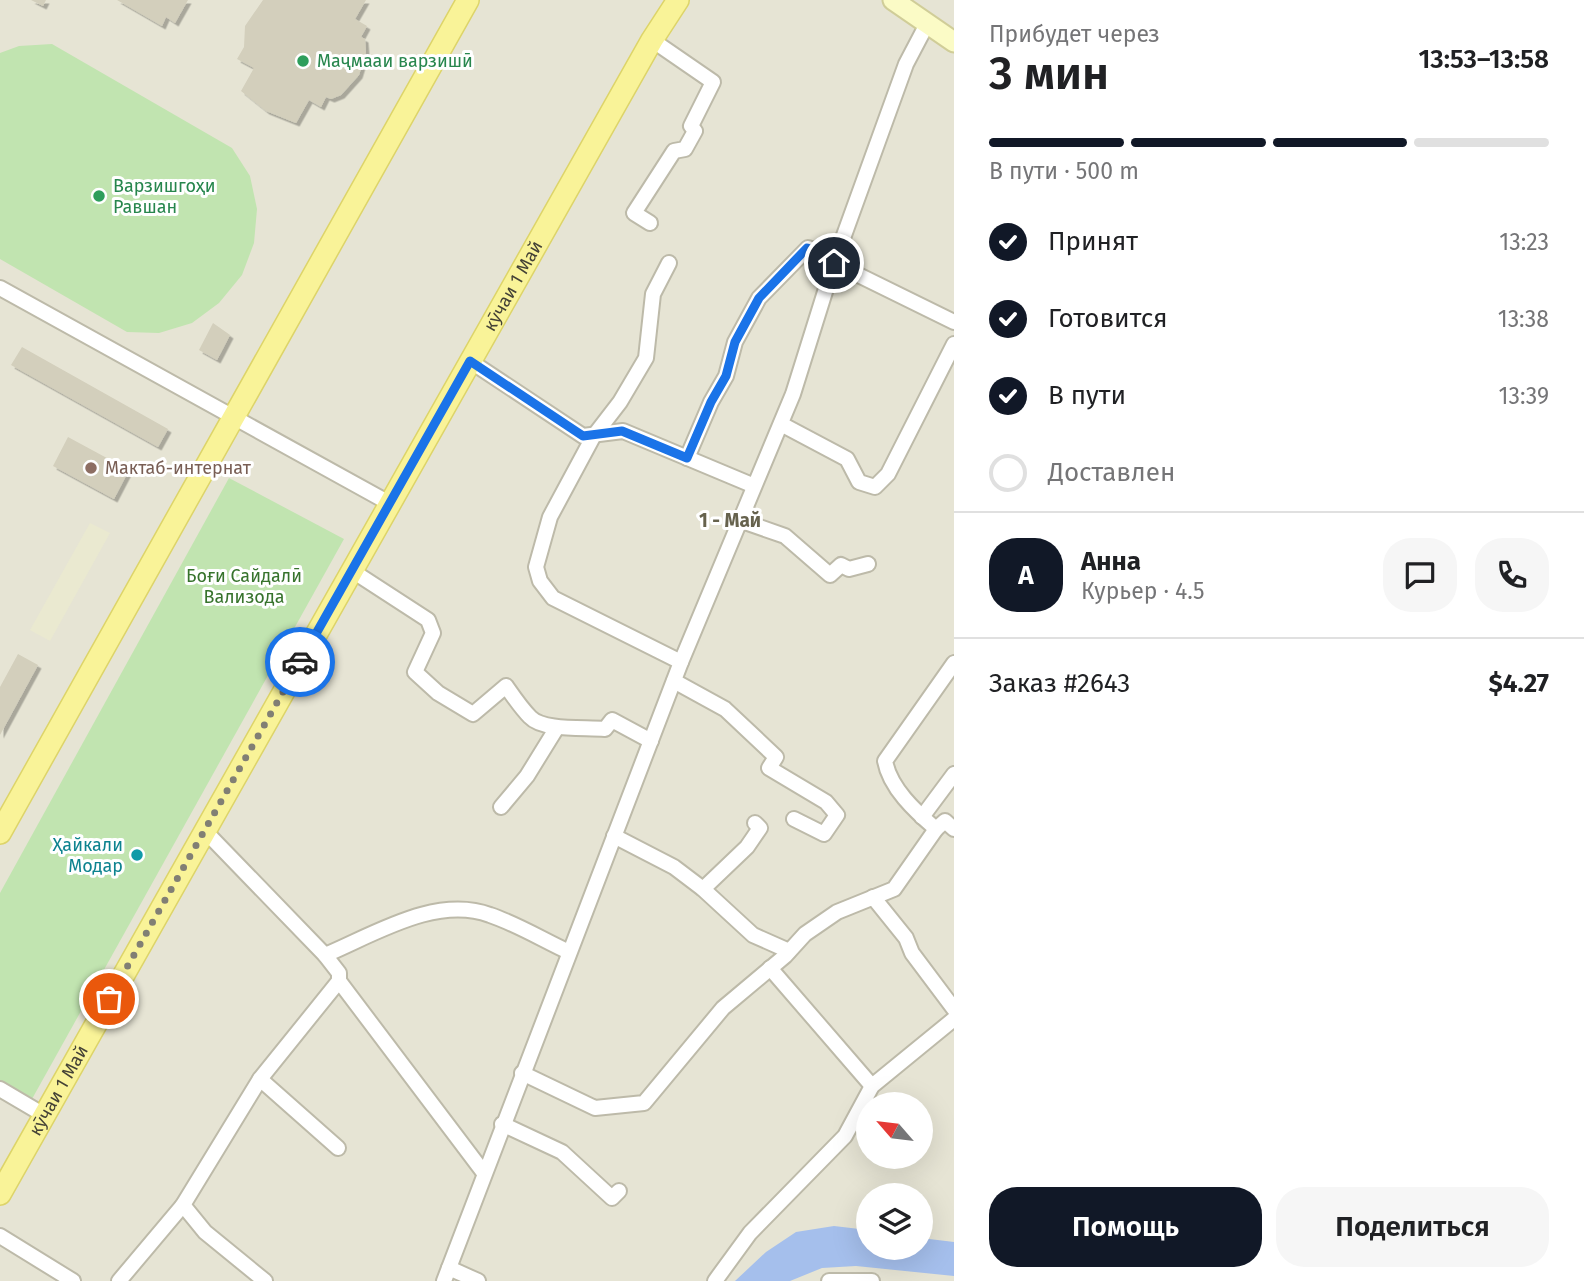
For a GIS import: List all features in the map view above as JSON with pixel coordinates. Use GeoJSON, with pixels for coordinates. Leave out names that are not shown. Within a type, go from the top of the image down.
{"type":"FeatureCollection","features":[{"type":"Feature","properties":{"kind":"main road"},"geometry":{"type":"LineString","coordinates":[[0,833],[468,0]]}},
{"type":"Feature","properties":{"kind":"main road"},"geometry":{"type":"LineString","coordinates":[[653,38],[659,22],[656,0]]}},
{"type":"Feature","properties":{"kind":"main road","name":"кӯчаи 1 Май"},"geometry":{"type":"LineString","coordinates":[[0,1194],[653,38],[678,0]]}},
{"type":"Feature","properties":{"kind":"main road"},"geometry":{"type":"LineString","coordinates":[[893,0],[954,42]]}},
{"type":"Feature","properties":{"kind":"street"},"geometry":{"type":"LineString","coordinates":[[478,1281],[447,1275],[502,1124],[681,662],[752,485],[781,424],[835,260],[906,64],[927,24]]}},
{"type":"Feature","properties":{"kind":"street"},"geometry":{"type":"LineString","coordinates":[[650,223],[634,213],[674,151],[685,149],[695,131],[691,126],[713,82],[653,38]]}},
{"type":"Feature","properties":{"kind":"street"},"geometry":{"type":"LineString","coordinates":[[687,458],[711,402],[726,376],[735,342],[759,298],[807,248],[954,323]]}},
{"type":"Feature","properties":{"kind":"street"},"geometry":{"type":"LineString","coordinates":[[669,263],[653,294],[646,358],[621,402],[593,437],[550,517],[536,567],[540,581],[553,598],[681,662]]}},
{"type":"Feature","properties":{"kind":"street"},"geometry":{"type":"LineString","coordinates":[[0,288],[389,503]]}},
{"type":"Feature","properties":{"kind":"street"},"geometry":{"type":"LineString","coordinates":[[781,424],[847,458],[859,482],[875,487],[888,474],[954,344]]}},
{"type":"Feature","properties":{"kind":"street"},"geometry":{"type":"LineString","coordinates":[[470,361],[583,436],[593,437],[622,431],[752,485]]}},
{"type":"Feature","properties":{"kind":"street"},"geometry":{"type":"LineString","coordinates":[[739,520],[785,536],[830,575],[841,565],[849,569],[868,564]]}},
{"type":"Feature","properties":{"kind":"street"},"geometry":{"type":"LineString","coordinates":[[351,570],[428,620],[433,633],[415,672],[438,693],[472,714],[506,686],[531,720],[556,729],[569,725],[605,729],[612,720],[651,741]]}},
{"type":"Feature","properties":{"kind":"street"},"geometry":{"type":"LineString","coordinates":[[936,829],[911,807],[887,771],[885,761],[954,663]]}},
{"type":"Feature","properties":{"kind":"street"},"geometry":{"type":"LineString","coordinates":[[674,681],[725,709],[776,757],[769,768],[826,802],[837,815],[824,834],[794,819]]}},
{"type":"Feature","properties":{"kind":"street"},"geometry":{"type":"LineString","coordinates":[[501,807],[527,776],[556,729]]}},
{"type":"Feature","properties":{"kind":"street"},"geometry":{"type":"LineString","coordinates":[[922,817],[954,774]]}},
{"type":"Feature","properties":{"kind":"street"},"geometry":{"type":"LineString","coordinates":[[522,1073],[595,1108],[644,1103],[723,1007],[770,968],[805,934],[837,912],[894,888],[944,821],[954,829]]}},
{"type":"Feature","properties":{"kind":"street"},"geometry":{"type":"LineString","coordinates":[[703,889],[747,846],[760,828],[755,823]]}},
{"type":"Feature","properties":{"kind":"street"},"geometry":{"type":"LineString","coordinates":[[204,830],[326,955],[339,973],[339,981],[484,1173]]}},
{"type":"Feature","properties":{"kind":"street"},"geometry":{"type":"LineString","coordinates":[[614,836],[674,867],[754,935],[789,951]]}},
{"type":"Feature","properties":{"kind":"street"},"geometry":{"type":"LineString","coordinates":[[873,897],[906,938],[912,953],[954,1009]]}},
{"type":"Feature","properties":{"kind":"street"},"geometry":{"type":"LineString","coordinates":[[326,955],[436,911],[459,909],[490,914],[569,952]]}},
{"type":"Feature","properties":{"kind":"street"},"geometry":{"type":"LineString","coordinates":[[770,968],[872,1086]]}},
{"type":"Feature","properties":{"kind":"street"},"geometry":{"type":"LineString","coordinates":[[119,1281],[183,1205],[260,1079],[339,981]]}},
{"type":"Feature","properties":{"kind":"street"},"geometry":{"type":"LineString","coordinates":[[715,1281],[750,1233],[845,1136],[872,1086],[954,1019]]}},
{"type":"Feature","properties":{"kind":"street"},"geometry":{"type":"LineString","coordinates":[[260,1079],[338,1148]]}},
{"type":"Feature","properties":{"kind":"street"},"geometry":{"type":"LineString","coordinates":[[0,1090],[44,1115]]}},
{"type":"Feature","properties":{"kind":"street"},"geometry":{"type":"LineString","coordinates":[[502,1124],[562,1152],[612,1198],[619,1191]]}},
{"type":"Feature","properties":{"kind":"street"},"geometry":{"type":"LineString","coordinates":[[183,1205],[205,1232],[265,1281]]}},
{"type":"Feature","properties":{"kind":"street"},"geometry":{"type":"LineString","coordinates":[[0,1236],[73,1281]]}},
{"type":"Feature","properties":{"kind":"street"},"geometry":{"type":"LineString","coordinates":[[828,1281],[872,1281]]}},
{"type":"Feature","properties":{"kind":"shaded area"},"geometry":{"type":"Polygon","coordinates":[[[0,0],[954,0],[954,1281],[0,1281],[0,0]]]}},
{"type":"Feature","properties":{"kind":"shaded area"},"geometry":{"type":"Polygon","coordinates":[[[90,523],[110,533],[50,641],[30,630],[90,523]]]}},
{"type":"Feature","properties":{"kind":"green space"},"geometry":{"type":"Polygon","coordinates":[[[52,44],[232,148],[250,176],[257,209],[254,243],[242,275],[219,303],[192,323],[159,333],[127,332],[0,259],[0,53],[19,46],[52,44]]]}},
{"type":"Feature","properties":{"kind":"green space","name":"Боғи Сайдалӣ Вализода"},"geometry":{"type":"Polygon","coordinates":[[[229,478],[344,539],[32,1099],[0,1081],[0,893],[229,478]]]}},
{"type":"Feature","properties":{"kind":"water"},"geometry":{"type":"Polygon","coordinates":[[[834,1226],[856,1229],[856,1260],[933,1260],[933,1239],[954,1242],[954,1276],[856,1266],[822,1268],[790,1281],[735,1281],[766,1252],[796,1232],[834,1226]]]}},
{"type":"Feature","properties":{"kind":"building"},"geometry":{"type":"Polygon","coordinates":[[[31,0],[46,0],[43,6],[31,0]]]}},
{"type":"Feature","properties":{"kind":"building"},"geometry":{"type":"Polygon","coordinates":[[[117,0],[188,0],[175,23],[166,17],[162,26],[117,0]]]}},
{"type":"Feature","properties":{"kind":"building","name":"Маҷмааи варзишӣ"},"geometry":{"type":"Polygon","coordinates":[[[263,0],[366,0],[355,19],[367,26],[361,37],[365,39],[366,52],[359,75],[341,95],[331,99],[326,97],[321,107],[309,100],[296,123],[266,111],[241,91],[254,68],[237,59],[244,47],[245,26],[263,0]]]}},
{"type":"Feature","properties":{"kind":"building"},"geometry":{"type":"Polygon","coordinates":[[[213,323],[230,335],[217,360],[199,350],[213,323]]]}},
{"type":"Feature","properties":{"kind":"building"},"geometry":{"type":"Polygon","coordinates":[[[22,347],[168,429],[158,447],[11,365],[22,347]]]}},
{"type":"Feature","properties":{"kind":"building","name":"Мактаб-интернат"},"geometry":{"type":"Polygon","coordinates":[[[68,437],[129,470],[114,499],[53,466],[68,437]]]}},
{"type":"Feature","properties":{"kind":"building"},"geometry":{"type":"Polygon","coordinates":[[[18,654],[38,665],[0,735],[0,687],[18,654]]]}},
{"type":"Feature","properties":{"kind":"way so far"},"geometry":{"type":"LineString","coordinates":[[109,999],[300,662]]}},
{"type":"Feature","properties":{"kind":"place","name":"Маҷмааи варзишӣ"},"geometry":{"type":"Point","coordinates":[303,61]}},
{"type":"Feature","properties":{"kind":"place","name":"Варзишгоҳи Равшан"},"geometry":{"type":"Point","coordinates":[99,196]}},
{"type":"Feature","properties":{"kind":"place","name":"Мактаб-интернат"},"geometry":{"type":"Point","coordinates":[91,468]}},
{"type":"Feature","properties":{"kind":"place","name":"Ҳайкали Модар"},"geometry":{"type":"Point","coordinates":[137,855]}},
{"type":"Feature","properties":{"kind":"district","name":"1 - Май"},"geometry":{"type":"Point","coordinates":[730,520]}},
{"type":"Feature","properties":{"kind":"route"},"geometry":{"type":"LineString","coordinates":[[300,662],[470,361],[583,436],[593,437],[622,431],[687,458],[711,402],[726,376],[735,342],[771,282],[807,248],[836,258],[834,263]]}}]}
